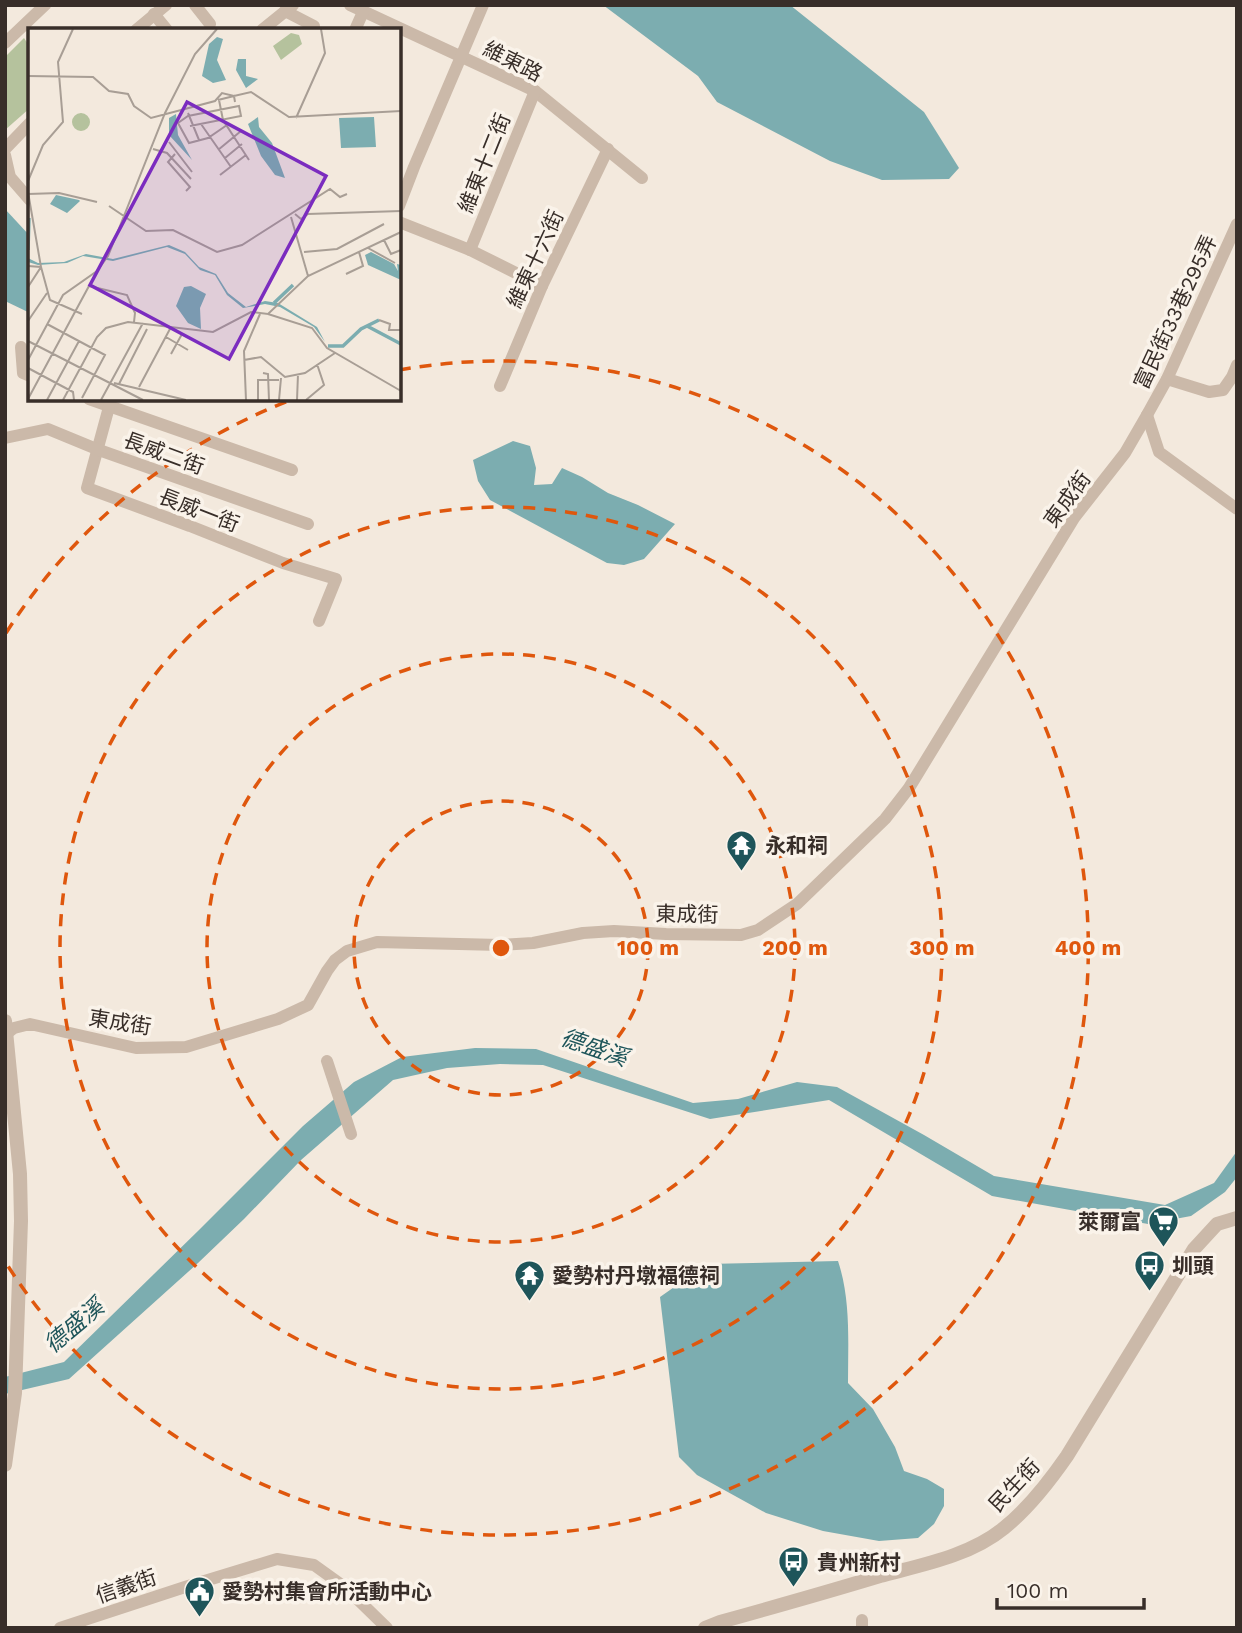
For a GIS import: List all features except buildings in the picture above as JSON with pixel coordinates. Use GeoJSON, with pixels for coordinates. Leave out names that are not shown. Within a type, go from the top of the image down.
{"type":"FeatureCollection","features":[{"type":"Feature","properties":{"kind":"street"},"geometry":{"type":"LineString","coordinates":[[5,43],[29,26],[45,5]]}},
{"type":"Feature","properties":{"kind":"street"},"geometry":{"type":"LineString","coordinates":[[138,28],[166,5]]}},
{"type":"Feature","properties":{"kind":"street"},"geometry":{"type":"LineString","coordinates":[[195,5],[210,23]]}},
{"type":"Feature","properties":{"kind":"street","name":"維東路"},"geometry":{"type":"LineString","coordinates":[[350,5],[399,28]]}},
{"type":"Feature","properties":{"kind":"street"},"geometry":{"type":"LineString","coordinates":[[401,201],[483,5]]}},
{"type":"Feature","properties":{"kind":"street"},"geometry":{"type":"LineString","coordinates":[[264,28],[289,8],[314,26]]}},
{"type":"Feature","properties":{"kind":"street"},"geometry":{"type":"LineString","coordinates":[[356,28],[363,12]]}},
{"type":"Feature","properties":{"kind":"street"},"geometry":{"type":"LineString","coordinates":[[154,15],[165,28]]}},
{"type":"Feature","properties":{"kind":"street","name":"維東路"},"geometry":{"type":"LineString","coordinates":[[401,29],[535,91],[642,178]]}},
{"type":"Feature","properties":{"kind":"street","name":"維東十二街"},"geometry":{"type":"LineString","coordinates":[[470,250],[535,91]]}},
{"type":"Feature","properties":{"kind":"street"},"geometry":{"type":"LineString","coordinates":[[5,149],[28,126]]}},
{"type":"Feature","properties":{"kind":"street","name":"維東十六街"},"geometry":{"type":"LineString","coordinates":[[500,386],[542,286],[608,149]]}},
{"type":"Feature","properties":{"kind":"street"},"geometry":{"type":"LineString","coordinates":[[5,155],[10,177],[28,198]]}},
{"type":"Feature","properties":{"kind":"street"},"geometry":{"type":"LineString","coordinates":[[401,223],[470,250],[542,286]]}},
{"type":"Feature","properties":{"kind":"street","name":"富民街33巷295弄"},"geometry":{"type":"LineString","coordinates":[[1147,415],[1167,379],[1237,224]]}},
{"type":"Feature","properties":{"kind":"street"},"geometry":{"type":"LineString","coordinates":[[21,347],[23,373],[28,375]]}},
{"type":"Feature","properties":{"kind":"street"},"geometry":{"type":"LineString","coordinates":[[1167,379],[1209,392],[1223,390],[1237,365]]}},
{"type":"Feature","properties":{"kind":"street"},"geometry":{"type":"LineString","coordinates":[[94,401],[292,470]]}},
{"type":"Feature","properties":{"kind":"street","name":"長威一街"},"geometry":{"type":"LineString","coordinates":[[109,407],[87,488],[283,563],[335,579],[319,621]]}},
{"type":"Feature","properties":{"kind":"street"},"geometry":{"type":"LineString","coordinates":[[1147,415],[1159,452],[1237,509]]}},
{"type":"Feature","properties":{"kind":"street","name":"東成街"},"geometry":{"type":"LineString","coordinates":[[6,1029],[30,1024],[136,1048],[186,1047],[278,1019],[308,1005],[335,960],[347,951],[376,942],[500,946],[614,931],[741,935],[758,930],[797,904],[885,819],[909,788],[1074,518],[1125,453],[1147,415]]}},
{"type":"Feature","properties":{"kind":"street","name":"長威二街"},"geometry":{"type":"LineString","coordinates":[[5,438],[48,429],[99,450],[308,524]]}},
{"type":"Feature","properties":{"kind":"street"},"geometry":{"type":"LineString","coordinates":[[5,1465],[17,1366],[21,1221],[20,1174],[6,1029]]}},
{"type":"Feature","properties":{"kind":"street"},"geometry":{"type":"LineString","coordinates":[[330,1067],[349,1129]]}},
{"type":"Feature","properties":{"kind":"street","name":"民生街"},"geometry":{"type":"LineString","coordinates":[[705,1628],[920,1566],[969,1549],[1003,1529],[1032,1502],[1067,1456],[1194,1249],[1217,1224],[1237,1218]]}},
{"type":"Feature","properties":{"kind":"street","name":"信義街"},"geometry":{"type":"LineString","coordinates":[[60,1628],[277,1559],[314,1565],[353,1594],[387,1628]]}},
{"type":"Feature","properties":{"kind":"green space"},"geometry":{"type":"Polygon","coordinates":[[[24,38],[28,44],[28,110],[5,130],[5,57],[24,38]]]}},
{"type":"Feature","properties":{"kind":"water"},"geometry":{"type":"Polygon","coordinates":[[[603,5],[790,5],[924,112],[959,168],[949,179],[882,180],[830,161],[717,102],[698,76],[603,5]]]}},
{"type":"Feature","properties":{"kind":"water"},"geometry":{"type":"Polygon","coordinates":[[[5,209],[28,234],[28,312],[5,301],[5,209]]]}},
{"type":"Feature","properties":{"kind":"water"},"geometry":{"type":"Polygon","coordinates":[[[513,441],[530,446],[536,468],[534,485],[552,484],[562,468],[675,524],[644,559],[624,565],[607,563],[490,500],[478,481],[473,460],[513,441]]]}},
{"type":"Feature","properties":{"kind":"water"},"geometry":{"type":"Polygon","coordinates":[[[475,1048],[536,1049],[693,1103],[738,1099],[797,1082],[837,1087],[994,1176],[1165,1205],[1214,1183],[1237,1151],[1237,1177],[1225,1192],[1191,1216],[1148,1224],[992,1196],[829,1100],[710,1119],[543,1065],[500,1064],[447,1068],[393,1080],[301,1160],[198,1263],[69,1379],[5,1394],[5,1377],[64,1362],[303,1126],[354,1082],[402,1057],[475,1048]]]}},
{"type":"Feature","properties":{"kind":"water"},"geometry":{"type":"Polygon","coordinates":[[[838,1261],[847,1306],[848,1383],[873,1409],[895,1447],[904,1471],[927,1479],[944,1489],[944,1506],[934,1524],[918,1538],[879,1541],[823,1531],[766,1513],[697,1475],[679,1457],[660,1297],[707,1264],[838,1261]]]}},
{"type":"Feature","properties":{"kind":"place","name":"永和祠"},"geometry":{"type":"Point","coordinates":[742,872]}},
{"type":"Feature","properties":{"kind":"place","name":"萊爾富"},"geometry":{"type":"Point","coordinates":[1164,1248]}},
{"type":"Feature","properties":{"kind":"place","name":"圳頭"},"geometry":{"type":"Point","coordinates":[1149,1292]}},
{"type":"Feature","properties":{"kind":"place","name":"愛勢村丹墩福德祠"},"geometry":{"type":"Point","coordinates":[529,1302]}},
{"type":"Feature","properties":{"kind":"place","name":"貴州新村"},"geometry":{"type":"Point","coordinates":[794,1589]}},
{"type":"Feature","properties":{"kind":"place","name":"愛勢村集會所活動中心"},"geometry":{"type":"Point","coordinates":[199,1618]}},
{"type":"Feature","properties":{"kind":"water label","name":"德盛溪"},"geometry":{"type":"Point","coordinates":[594,1048]}},
{"type":"Feature","properties":{"kind":"water label","name":"德盛溪"},"geometry":{"type":"Point","coordinates":[74,1326]}}]}
